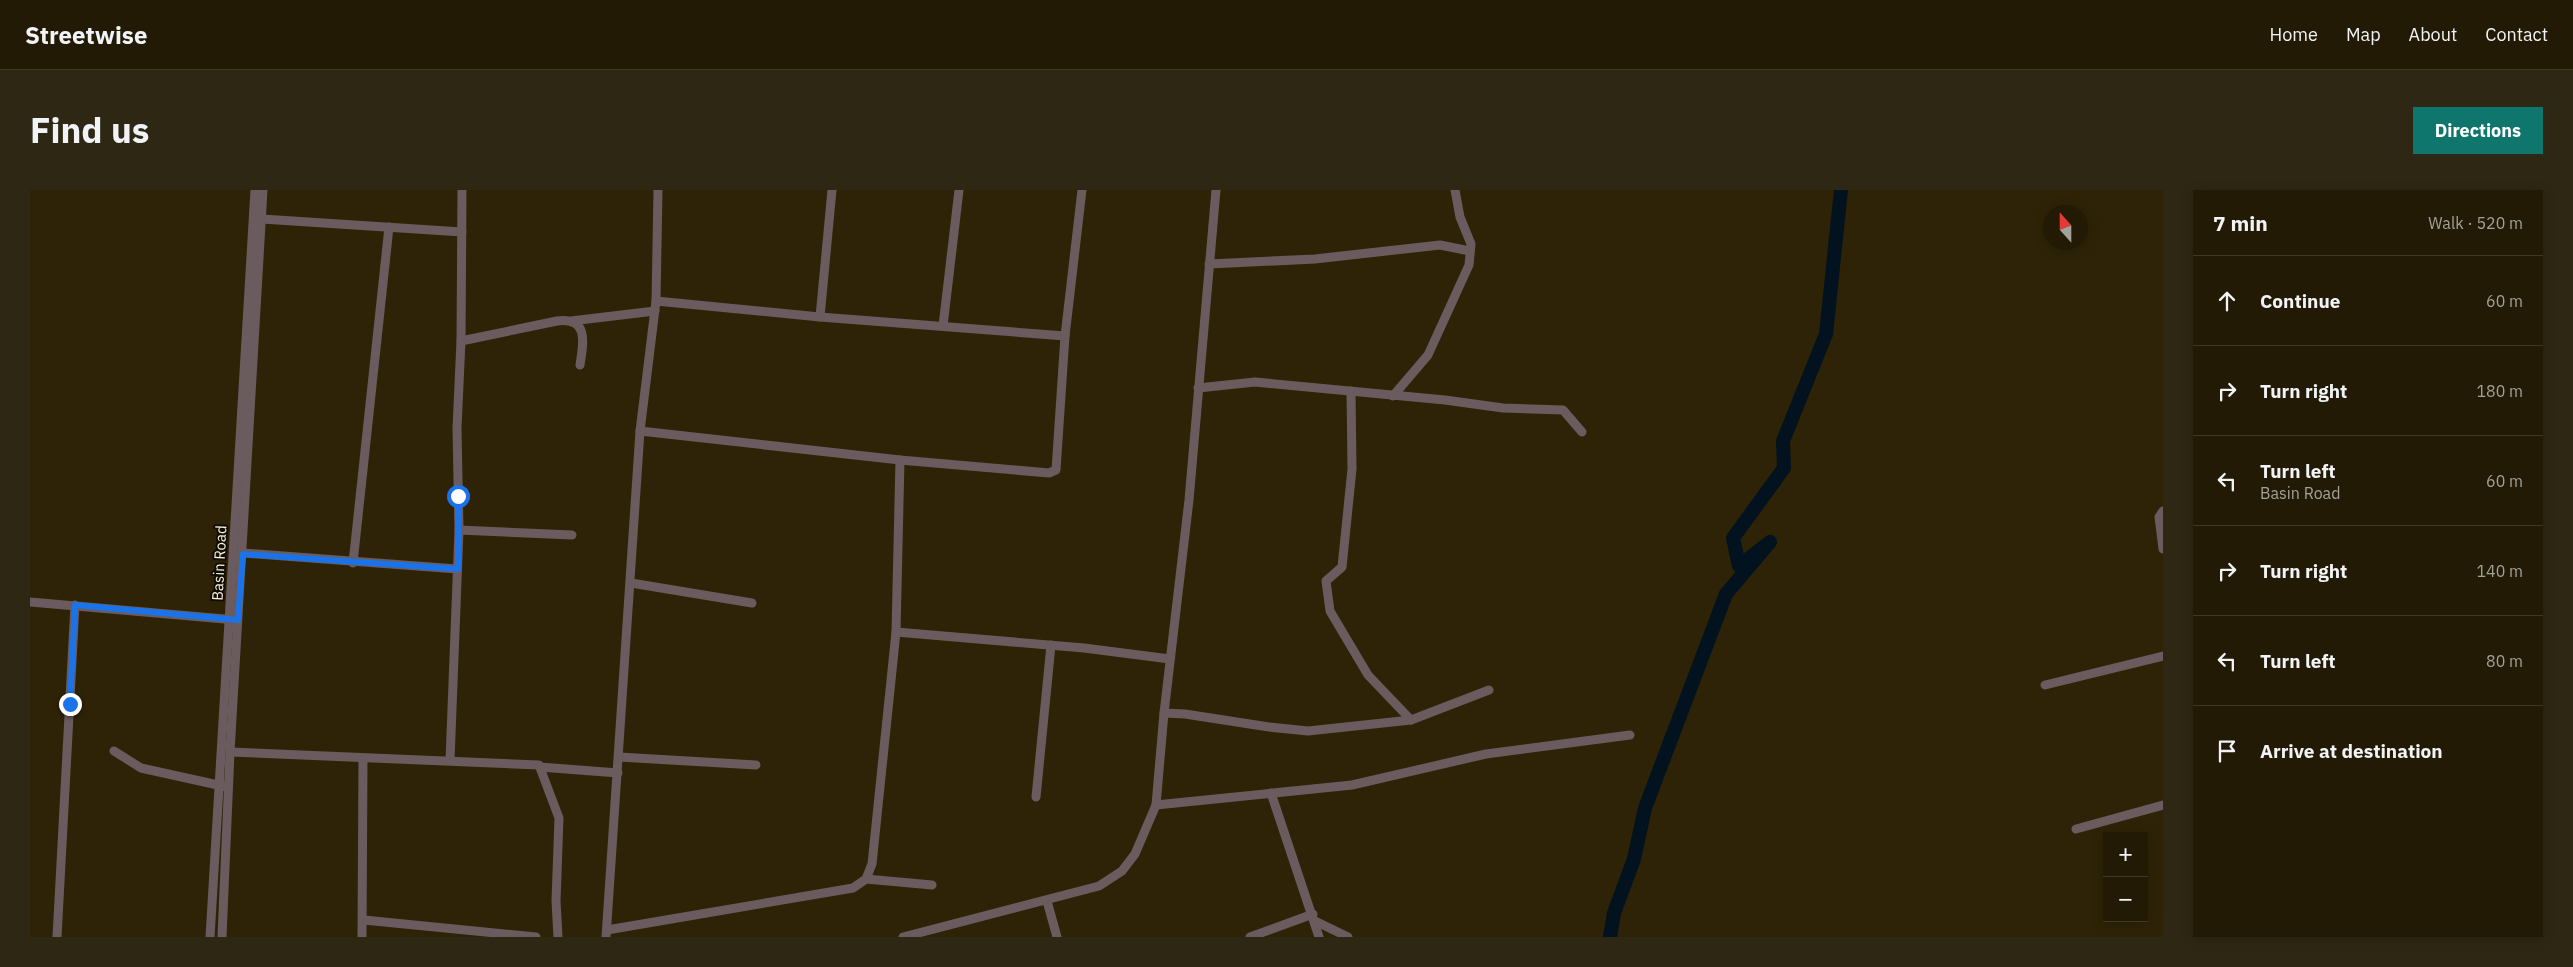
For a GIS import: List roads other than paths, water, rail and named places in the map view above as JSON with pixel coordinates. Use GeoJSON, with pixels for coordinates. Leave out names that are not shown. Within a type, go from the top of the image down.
{"type":"FeatureCollection","features":[{"type":"Feature","properties":{"kind":"street","name":"Basin Road"},"geometry":{"type":"LineString","coordinates":[[210,937],[230,752],[234,620],[243,554],[255,190]]}},
{"type":"Feature","properties":{"kind":"street","name":"Basin Road"},"geometry":{"type":"LineString","coordinates":[[222,937],[225,787],[234,620],[250,345],[264,190]]}},
{"type":"Feature","properties":{"kind":"street"},"geometry":{"type":"LineString","coordinates":[[450,760],[459,530],[457,428],[461,341],[462,190]]}},
{"type":"Feature","properties":{"kind":"street"},"geometry":{"type":"LineString","coordinates":[[658,190],[656,301],[640,430],[606,934],[852,888],[866,879],[872,864],[896,632],[900,460]]}},
{"type":"Feature","properties":{"kind":"street"},"geometry":{"type":"LineString","coordinates":[[820,317],[832,190]]}},
{"type":"Feature","properties":{"kind":"street"},"geometry":{"type":"LineString","coordinates":[[943,326],[959,190]]}},
{"type":"Feature","properties":{"kind":"street"},"geometry":{"type":"LineString","coordinates":[[640,430],[900,460],[1049,473],[1056,470],[1065,336],[1082,190]]}},
{"type":"Feature","properties":{"kind":"street"},"geometry":{"type":"LineString","coordinates":[[903,937],[1048,901],[1099,886],[1122,870],[1135,854],[1156,805],[1164,713],[1189,500],[1216,190]]}},
{"type":"Feature","properties":{"kind":"street"},"geometry":{"type":"LineString","coordinates":[[1393,396],[1428,355],[1469,265],[1470,244],[1460,217],[1455,190]]}},
{"type":"Feature","properties":{"kind":"street"},"geometry":{"type":"LineString","coordinates":[[262,218],[462,232]]}},
{"type":"Feature","properties":{"kind":"street"},"geometry":{"type":"LineString","coordinates":[[354,563],[389,227]]}},
{"type":"Feature","properties":{"kind":"street"},"geometry":{"type":"LineString","coordinates":[[1209,264],[1315,258],[1440,245],[1470,251]]}},
{"type":"Feature","properties":{"kind":"street"},"geometry":{"type":"LineString","coordinates":[[656,301],[820,317],[1065,336]]}},
{"type":"Feature","properties":{"kind":"street"},"geometry":{"type":"LineString","coordinates":[[461,341],[557,321],[655,311]]}},
{"type":"Feature","properties":{"kind":"street"},"geometry":{"type":"LineString","coordinates":[[571,321],[577,324],[584,336],[580,365]]}},
{"type":"Feature","properties":{"kind":"street"},"geometry":{"type":"LineString","coordinates":[[1198,388],[1255,382],[1445,400],[1503,408],[1562,410],[1582,432]]}},
{"type":"Feature","properties":{"kind":"street"},"geometry":{"type":"LineString","coordinates":[[1351,391],[1352,469],[1342,567],[1326,581],[1330,611],[1368,674],[1411,720]]}},
{"type":"Feature","properties":{"kind":"street"},"geometry":{"type":"LineString","coordinates":[[2163,511],[2159,517],[2163,549]]}},
{"type":"Feature","properties":{"kind":"street"},"geometry":{"type":"LineString","coordinates":[[459,530],[572,535]]}},
{"type":"Feature","properties":{"kind":"street"},"geometry":{"type":"LineString","coordinates":[[243,554],[458,569]]}},
{"type":"Feature","properties":{"kind":"street"},"geometry":{"type":"LineString","coordinates":[[631,583],[752,603]]}},
{"type":"Feature","properties":{"kind":"street"},"geometry":{"type":"LineString","coordinates":[[30,602],[234,620]]}},
{"type":"Feature","properties":{"kind":"street"},"geometry":{"type":"LineString","coordinates":[[57,937],[75,605]]}},
{"type":"Feature","properties":{"kind":"street"},"geometry":{"type":"LineString","coordinates":[[896,632],[1051,645],[1170,659]]}},
{"type":"Feature","properties":{"kind":"street"},"geometry":{"type":"LineString","coordinates":[[1036,797],[1051,645]]}},
{"type":"Feature","properties":{"kind":"street"},"geometry":{"type":"LineString","coordinates":[[2045,685],[2163,656]]}},
{"type":"Feature","properties":{"kind":"street"},"geometry":{"type":"LineString","coordinates":[[1164,713],[1185,714],[1269,728],[1308,731],[1411,720],[1489,690]]}},
{"type":"Feature","properties":{"kind":"street"},"geometry":{"type":"LineString","coordinates":[[1156,805],[1352,785],[1486,754],[1630,735]]}},
{"type":"Feature","properties":{"kind":"street"},"geometry":{"type":"LineString","coordinates":[[114,751],[141,768],[225,787]]}},
{"type":"Feature","properties":{"kind":"street"},"geometry":{"type":"LineString","coordinates":[[230,752],[363,759],[450,760],[532,764],[540,767],[618,773]]}},
{"type":"Feature","properties":{"kind":"street"},"geometry":{"type":"LineString","coordinates":[[619,757],[756,765]]}},
{"type":"Feature","properties":{"kind":"street"},"geometry":{"type":"LineString","coordinates":[[362,937],[364,920],[363,759]]}},
{"type":"Feature","properties":{"kind":"street"},"geometry":{"type":"LineString","coordinates":[[540,767],[559,818],[556,901],[558,937]]}},
{"type":"Feature","properties":{"kind":"street"},"geometry":{"type":"LineString","coordinates":[[1271,793],[1280,825],[1314,918],[1319,937]]}},
{"type":"Feature","properties":{"kind":"street"},"geometry":{"type":"LineString","coordinates":[[2076,829],[2163,805]]}},
{"type":"Feature","properties":{"kind":"street"},"geometry":{"type":"LineString","coordinates":[[866,879],[932,885]]}},
{"type":"Feature","properties":{"kind":"street"},"geometry":{"type":"LineString","coordinates":[[1048,901],[1057,937]]}},
{"type":"Feature","properties":{"kind":"street"},"geometry":{"type":"LineString","coordinates":[[1250,937],[1314,918],[1348,937]]}},
{"type":"Feature","properties":{"kind":"street"},"geometry":{"type":"LineString","coordinates":[[364,920],[536,937]]}},
{"type":"Feature","properties":{"kind":"waterway"},"geometry":{"type":"LineString","coordinates":[[1610,937],[1614,913],[1634,859],[1645,808],[1726,594],[1770,542],[1739,566],[1733,538],[1784,468],[1783,441],[1826,334],[1841,190]]}}]}
